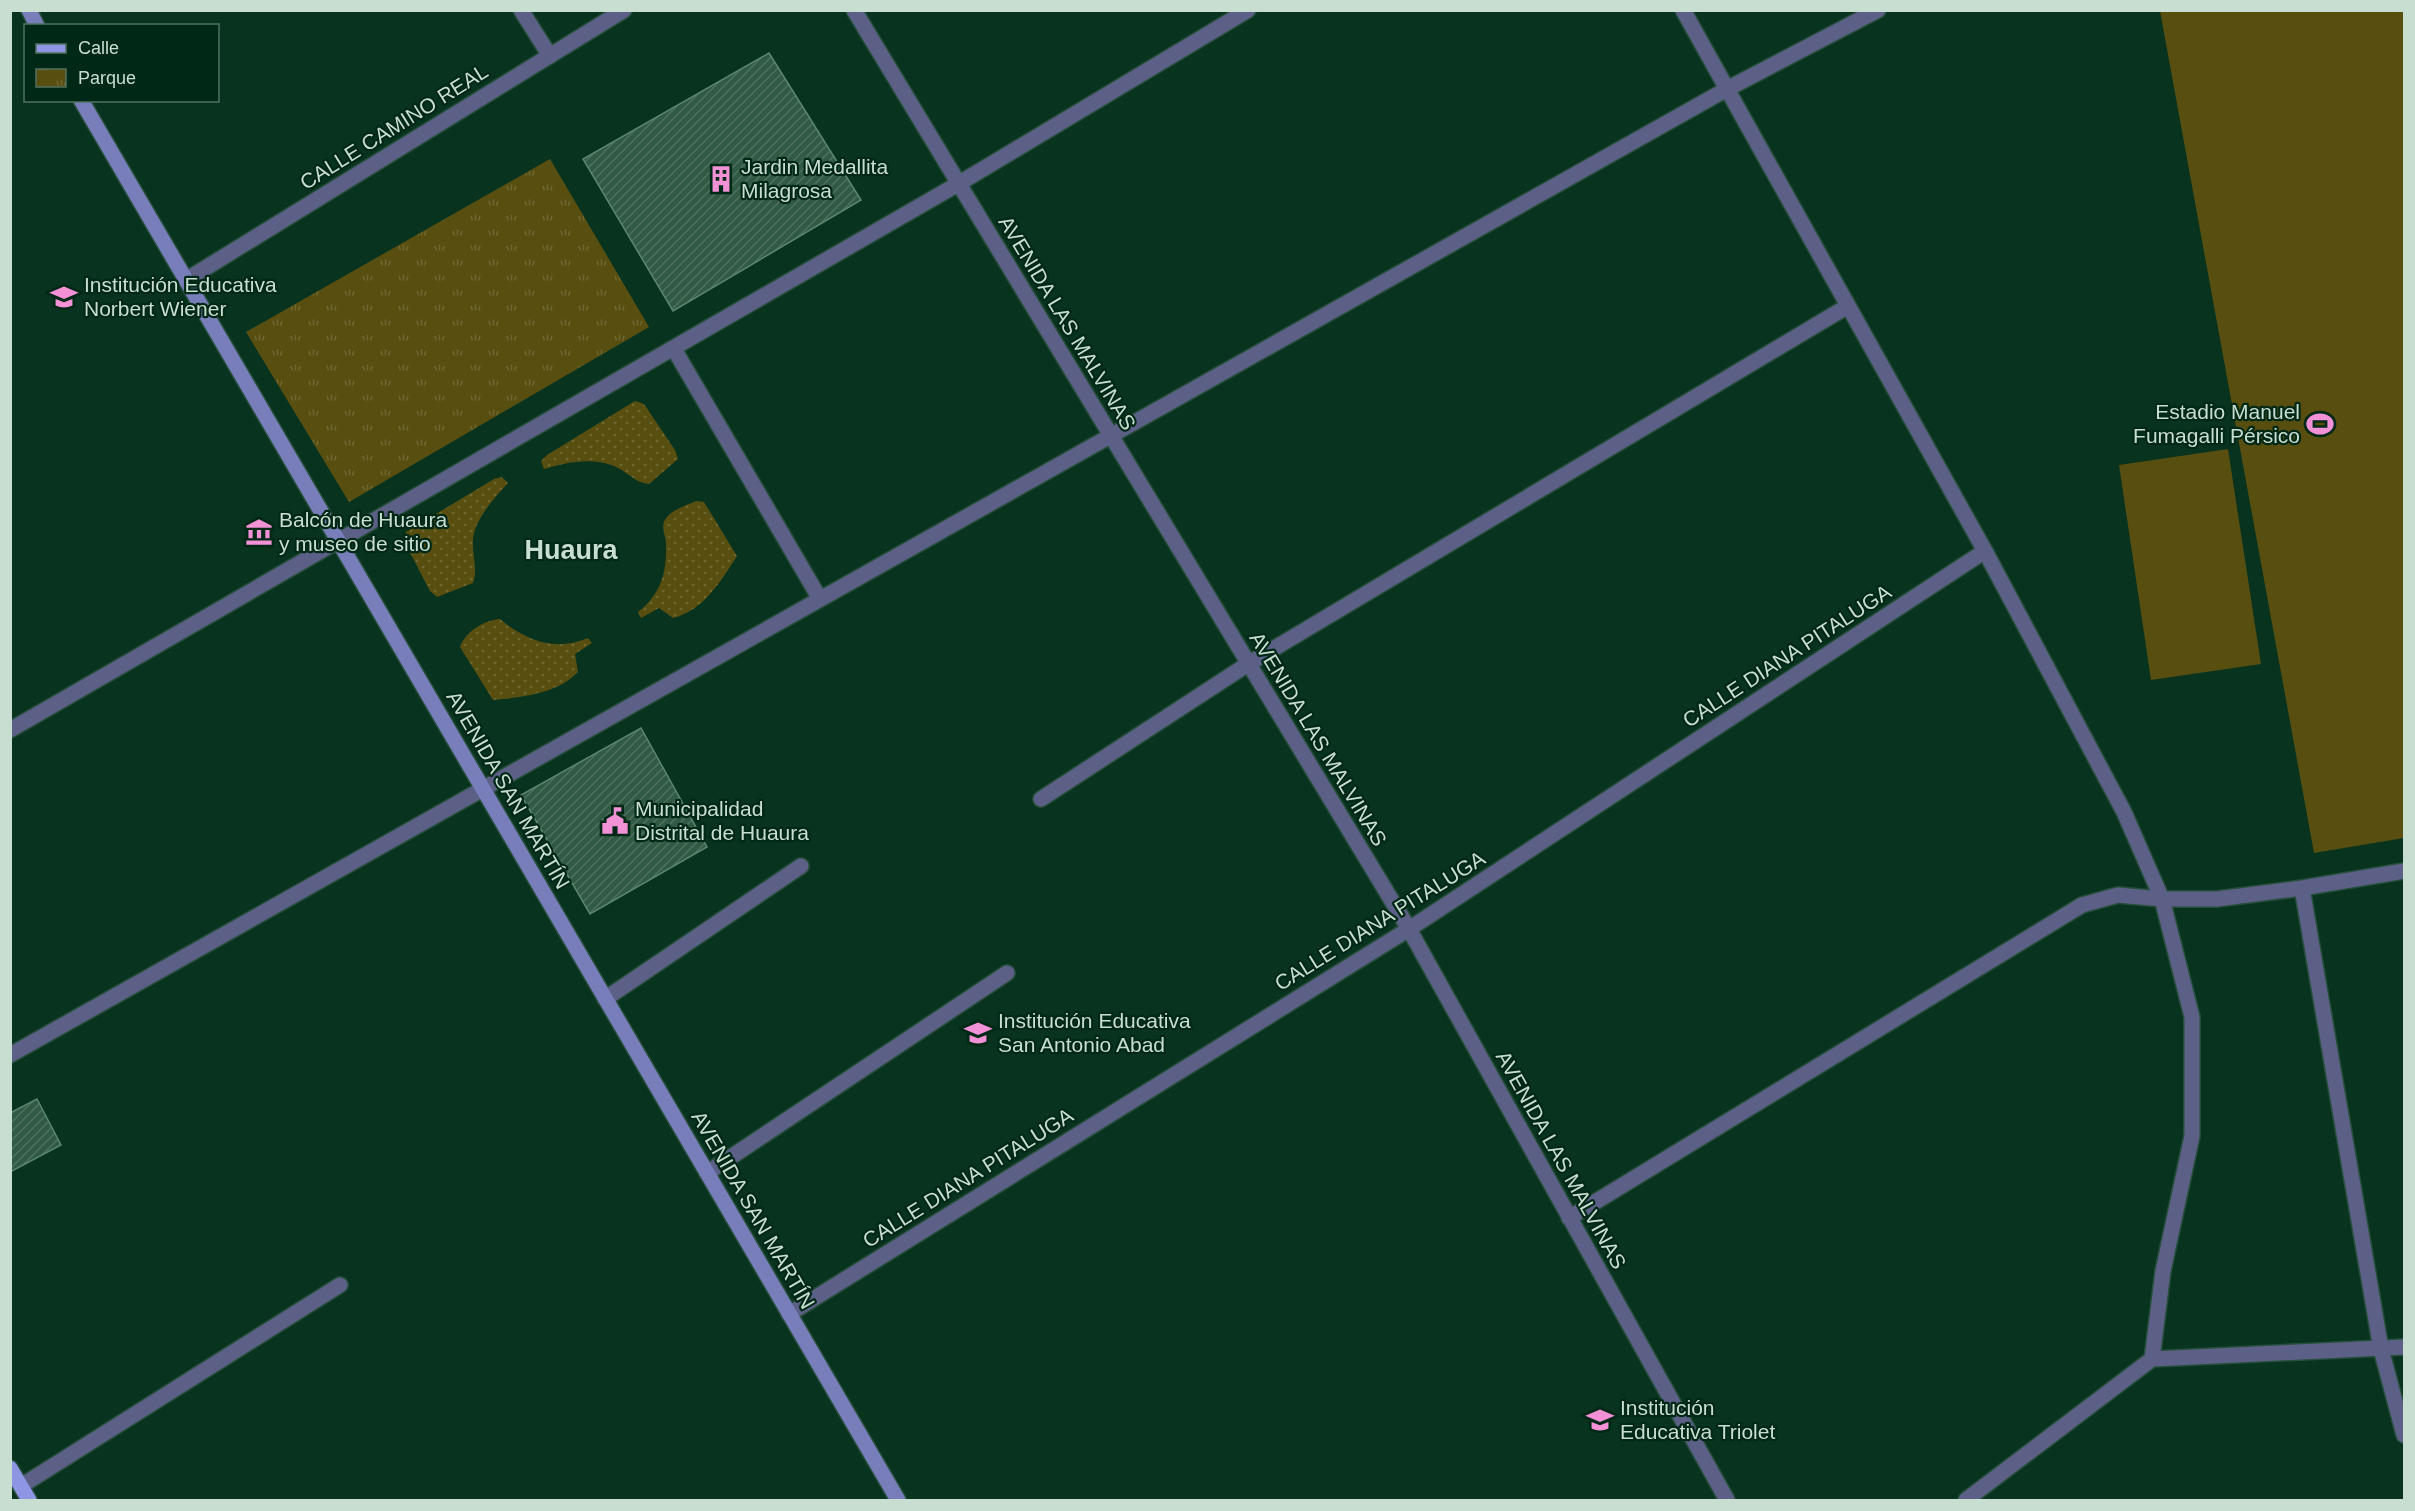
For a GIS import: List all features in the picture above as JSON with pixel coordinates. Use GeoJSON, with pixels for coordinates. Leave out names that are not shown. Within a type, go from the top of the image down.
{"type":"FeatureCollection","features":[{"type":"Feature","properties":{"kind":"main road"},"geometry":{"type":"LineString","coordinates":[[29,10],[37,24]]}},
{"type":"Feature","properties":{"kind":"main road","name":"AVENIDA SAN MARTÍN"},"geometry":{"type":"LineString","coordinates":[[82,102],[898,1500]]}},
{"type":"Feature","properties":{"kind":"main road"},"geometry":{"type":"LineString","coordinates":[[10,1468],[29,1500]]}},
{"type":"Feature","properties":{"kind":"street"},"geometry":{"type":"LineString","coordinates":[[520,10],[550,56]]}},
{"type":"Feature","properties":{"kind":"street","name":"CALLE CAMINO REAL"},"geometry":{"type":"LineString","coordinates":[[186,279],[624,10]]}},
{"type":"Feature","properties":{"kind":"street","name":"AVENIDA LAS MALVINAS"},"geometry":{"type":"LineString","coordinates":[[854,10],[1409,929],[1727,1500]]}},
{"type":"Feature","properties":{"kind":"street"},"geometry":{"type":"LineString","coordinates":[[10,730],[958,184],[1248,10]]}},
{"type":"Feature","properties":{"kind":"street"},"geometry":{"type":"LineString","coordinates":[[1683,10],[1985,551],[2124,812],[2162,899],[2192,1017],[2192,1136],[2163,1271],[2152,1359]]}},
{"type":"Feature","properties":{"kind":"street"},"geometry":{"type":"LineString","coordinates":[[10,1055],[1727,89],[1878,10]]}},
{"type":"Feature","properties":{"kind":"street"},"geometry":{"type":"LineString","coordinates":[[1041,799],[1248,664],[1848,306]]}},
{"type":"Feature","properties":{"kind":"street"},"geometry":{"type":"LineString","coordinates":[[674,349],[820,599]]}},
{"type":"Feature","properties":{"kind":"street","name":"CALLE DIANA PITALUGA"},"geometry":{"type":"LineString","coordinates":[[789,1314],[1409,929],[1985,551]]}},
{"type":"Feature","properties":{"kind":"street"},"geometry":{"type":"LineString","coordinates":[[605,999],[801,866]]}},
{"type":"Feature","properties":{"kind":"street"},"geometry":{"type":"LineString","coordinates":[[1569,1218],[2082,904],[2118,895],[2162,899],[2217,899],[2404,871]]}},
{"type":"Feature","properties":{"kind":"street"},"geometry":{"type":"LineString","coordinates":[[2302,888],[2381,1349],[2404,1435]]}},
{"type":"Feature","properties":{"kind":"street"},"geometry":{"type":"LineString","coordinates":[[707,1173],[1007,973]]}},
{"type":"Feature","properties":{"kind":"street"},"geometry":{"type":"LineString","coordinates":[[21,1486],[340,1285]]}},
{"type":"Feature","properties":{"kind":"street"},"geometry":{"type":"LineString","coordinates":[[1966,1500],[2152,1359],[2404,1347]]}},
{"type":"Feature","properties":{"kind":"green space","name":"Estadio Manuel Fumagalli Pérsico"},"geometry":{"type":"Polygon","coordinates":[[[2160,11],[2404,11],[2404,838],[2314,853],[2160,11]]]}},
{"type":"Feature","properties":{"kind":"green space"},"geometry":{"type":"Polygon","coordinates":[[[550,159],[649,327],[349,502],[246,332],[550,159]]]}},
{"type":"Feature","properties":{"kind":"green space"},"geometry":{"type":"Polygon","coordinates":[[[635,401],[644,404],[675,450],[678,459],[649,484],[611,465],[592,461],[573,462],[544,469],[541,461],[547,455],[635,401]]]}},
{"type":"Feature","properties":{"kind":"green space"},"geometry":{"type":"Polygon","coordinates":[[[2228,449],[2261,664],[2151,680],[2119,465],[2228,449]]]}},
{"type":"Feature","properties":{"kind":"green space"},"geometry":{"type":"Polygon","coordinates":[[[502,477],[508,483],[486,509],[474,532],[473,583],[437,597],[430,591],[404,541],[406,532],[494,479],[502,477]]]}},
{"type":"Feature","properties":{"kind":"green space"},"geometry":{"type":"Polygon","coordinates":[[[696,501],[704,502],[737,556],[710,594],[693,609],[673,618],[659,608],[641,618],[638,612],[652,598],[664,573],[666,540],[663,527],[665,520],[672,512],[696,501]]]}},
{"type":"Feature","properties":{"kind":"green space"},"geometry":{"type":"Polygon","coordinates":[[[500,619],[520,633],[541,642],[564,644],[588,638],[592,643],[575,654],[578,672],[560,685],[538,693],[493,700],[460,647],[466,636],[476,628],[500,619]]]}},
{"type":"Feature","properties":{"kind":"building","name":"Jardin Medallita Milagrosa"},"geometry":{"type":"Polygon","coordinates":[[[769,53],[861,200],[673,311],[583,159],[769,53]]]}},
{"type":"Feature","properties":{"kind":"building","name":"Municipalidad Distrital de Huaura"},"geometry":{"type":"Polygon","coordinates":[[[641,728],[707,847],[590,914],[521,795],[641,728]]]}},
{"type":"Feature","properties":{"kind":"building"},"geometry":{"type":"Polygon","coordinates":[[[37,1099],[61,1145],[10,1172],[10,1113],[37,1099]]]}},
{"type":"Feature","properties":{"kind":"place","name":"Jardin Medallita Milagrosa"},"geometry":{"type":"Point","coordinates":[721,179]}},
{"type":"Feature","properties":{"kind":"place","name":"Institución Educativa Norbert Wiener"},"geometry":{"type":"Point","coordinates":[64,297]}},
{"type":"Feature","properties":{"kind":"place","name":"Estadio Manuel Fumagalli Pérsico"},"geometry":{"type":"Point","coordinates":[2320,424]}},
{"type":"Feature","properties":{"kind":"place","name":"Balcón de Huaura y museo de sitio"},"geometry":{"type":"Point","coordinates":[259,532]}},
{"type":"Feature","properties":{"kind":"place","name":"Municipalidad Distrital de Huaura"},"geometry":{"type":"Point","coordinates":[615,821]}},
{"type":"Feature","properties":{"kind":"place","name":"Institución Educativa San Antonio Abad"},"geometry":{"type":"Point","coordinates":[978,1033]}},
{"type":"Feature","properties":{"kind":"place","name":"Institución Educativa Triolet"},"geometry":{"type":"Point","coordinates":[1600,1420]}},
{"type":"Feature","properties":{"kind":"district","name":"Huaura"},"geometry":{"type":"Point","coordinates":[571,550]}}]}
